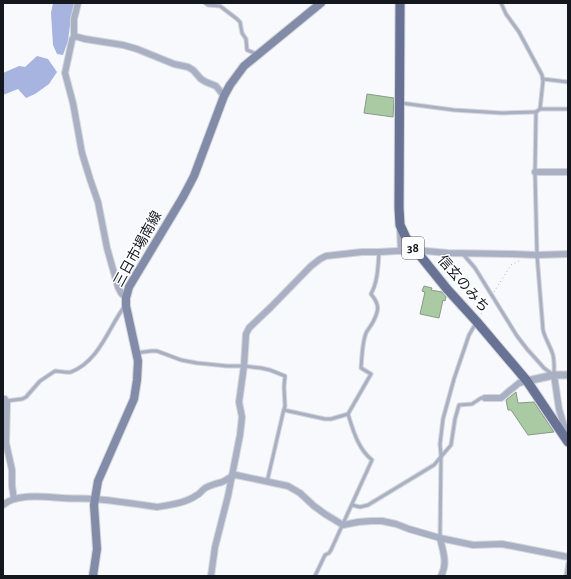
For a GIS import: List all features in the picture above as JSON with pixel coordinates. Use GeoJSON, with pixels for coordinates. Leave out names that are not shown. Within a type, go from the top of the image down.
{"type":"FeatureCollection","features":[{"type":"Feature","properties":{"kind":"main road","name":"三日市場南線"},"geometry":{"type":"LineString","coordinates":[[93,576],[97,548],[94,505],[98,481],[134,399],[138,371],[138,360],[126,302],[129,287],[194,176],[224,96],[236,76],[244,66],[321,3]]}},
{"type":"Feature","properties":{"kind":"main road","name":"信玄のみち"},"geometry":{"type":"LineString","coordinates":[[400,3],[400,225],[406,238],[446,289],[477,322],[527,381],[568,441]]}},
{"type":"Feature","properties":{"kind":"street"},"geometry":{"type":"LineString","coordinates":[[78,3],[74,19],[74,36],[65,73],[73,103],[82,153],[98,202],[109,255],[118,287],[126,302]]}},
{"type":"Feature","properties":{"kind":"street"},"geometry":{"type":"LineString","coordinates":[[74,36],[123,45],[174,64],[188,67],[201,79],[216,86],[224,96]]}},
{"type":"Feature","properties":{"kind":"street"},"geometry":{"type":"LineString","coordinates":[[535,172],[568,172]]}},
{"type":"Feature","properties":{"kind":"street"},"geometry":{"type":"LineString","coordinates":[[400,225],[400,251]]}},
{"type":"Feature","properties":{"kind":"street"},"geometry":{"type":"LineString","coordinates":[[211,576],[215,547],[240,435],[242,417],[239,402],[244,366],[246,334],[249,328],[272,308],[311,266],[326,256],[362,252],[415,250],[537,255],[568,254]]}},
{"type":"Feature","properties":{"kind":"street"},"geometry":{"type":"LineString","coordinates":[[485,398],[501,398],[519,383],[554,375],[568,375]]}},
{"type":"Feature","properties":{"kind":"street"},"geometry":{"type":"LineString","coordinates":[[554,375],[559,409],[568,441]]}},
{"type":"Feature","properties":{"kind":"street"},"geometry":{"type":"LineString","coordinates":[[4,400],[7,403],[6,443],[12,470],[14,499]]}},
{"type":"Feature","properties":{"kind":"street"},"geometry":{"type":"LineString","coordinates":[[3,505],[14,499],[40,497],[95,499],[157,507],[165,506],[194,497],[204,489],[227,480],[232,476],[239,475],[293,488],[314,506],[343,525],[358,522],[382,521],[440,538],[473,545],[502,544],[568,556]]}},
{"type":"Feature","properties":{"kind":"street"},"geometry":{"type":"LineString","coordinates":[[440,538],[445,562],[441,576]]}},
{"type":"Feature","properties":{"kind":"lane"},"geometry":{"type":"LineString","coordinates":[[205,3],[208,5],[220,6],[237,19],[240,22],[242,33],[246,39],[247,50],[259,55]]}},
{"type":"Feature","properties":{"kind":"lane"},"geometry":{"type":"LineString","coordinates":[[501,3],[506,14],[519,32],[542,75],[543,79],[540,109]]}},
{"type":"Feature","properties":{"kind":"lane"},"geometry":{"type":"LineString","coordinates":[[543,79],[568,82]]}},
{"type":"Feature","properties":{"kind":"lane"},"geometry":{"type":"LineString","coordinates":[[400,103],[454,110],[502,113],[536,112],[540,109],[568,109]]}},
{"type":"Feature","properties":{"kind":"lane"},"geometry":{"type":"LineString","coordinates":[[462,253],[475,268],[517,336],[544,368],[554,375],[555,365],[553,353],[543,330],[537,255],[535,172],[536,112]]}},
{"type":"Feature","properties":{"kind":"lane"},"geometry":{"type":"LineString","coordinates":[[284,410],[325,419],[348,414],[371,374],[361,368],[366,333],[373,323],[378,308],[377,301],[371,294],[377,277],[378,252]]}},
{"type":"Feature","properties":{"kind":"lane"},"geometry":{"type":"LineString","coordinates":[[4,400],[22,399],[26,397],[40,381],[55,371],[70,372],[89,361],[106,338],[126,302]]}},
{"type":"Feature","properties":{"kind":"lane"},"geometry":{"type":"LineString","coordinates":[[440,538],[440,444],[443,419],[454,379],[469,335],[477,322]]}},
{"type":"Feature","properties":{"kind":"lane"},"geometry":{"type":"LineString","coordinates":[[136,354],[157,351],[181,360],[197,363],[265,369],[285,376],[285,406],[267,482]]}},
{"type":"Feature","properties":{"kind":"lane"},"geometry":{"type":"LineString","coordinates":[[352,505],[360,507],[368,505],[434,465],[452,445],[455,419],[459,404],[472,404],[481,398],[485,398]]}},
{"type":"Feature","properties":{"kind":"lane"},"geometry":{"type":"LineString","coordinates":[[316,576],[324,555],[329,553],[331,550],[372,460],[365,455],[348,414]]}},
{"type":"Feature","properties":{"kind":"lane"},"geometry":{"type":"LineString","coordinates":[[566,576],[568,563]]}},
{"type":"Feature","properties":{"kind":"path"},"geometry":{"type":"LineString","coordinates":[[477,322],[511,265],[522,260]]}},
{"type":"Feature","properties":{"kind":"shaded area"},"geometry":{"type":"Polygon","coordinates":[[[53,3],[75,3],[71,17],[68,41],[63,55],[57,54],[53,45],[51,13],[53,3]]]}},
{"type":"Feature","properties":{"kind":"shaded area"},"geometry":{"type":"Polygon","coordinates":[[[37,56],[48,59],[57,72],[49,84],[35,94],[26,98],[18,89],[3,95],[3,73],[19,66],[25,67],[37,56]]]}},
{"type":"Feature","properties":{"kind":"building"},"geometry":{"type":"Polygon","coordinates":[[[367,94],[394,98],[393,117],[364,113],[367,94]]]}},
{"type":"Feature","properties":{"kind":"building"},"geometry":{"type":"Polygon","coordinates":[[[424,286],[432,288],[431,290],[442,292],[446,297],[445,301],[443,300],[439,318],[420,314],[425,292],[422,291],[424,286]]]}},
{"type":"Feature","properties":{"kind":"building"},"geometry":{"type":"Polygon","coordinates":[[[516,392],[518,403],[534,402],[554,432],[528,435],[511,410],[508,410],[506,400],[516,392]]]}}]}
